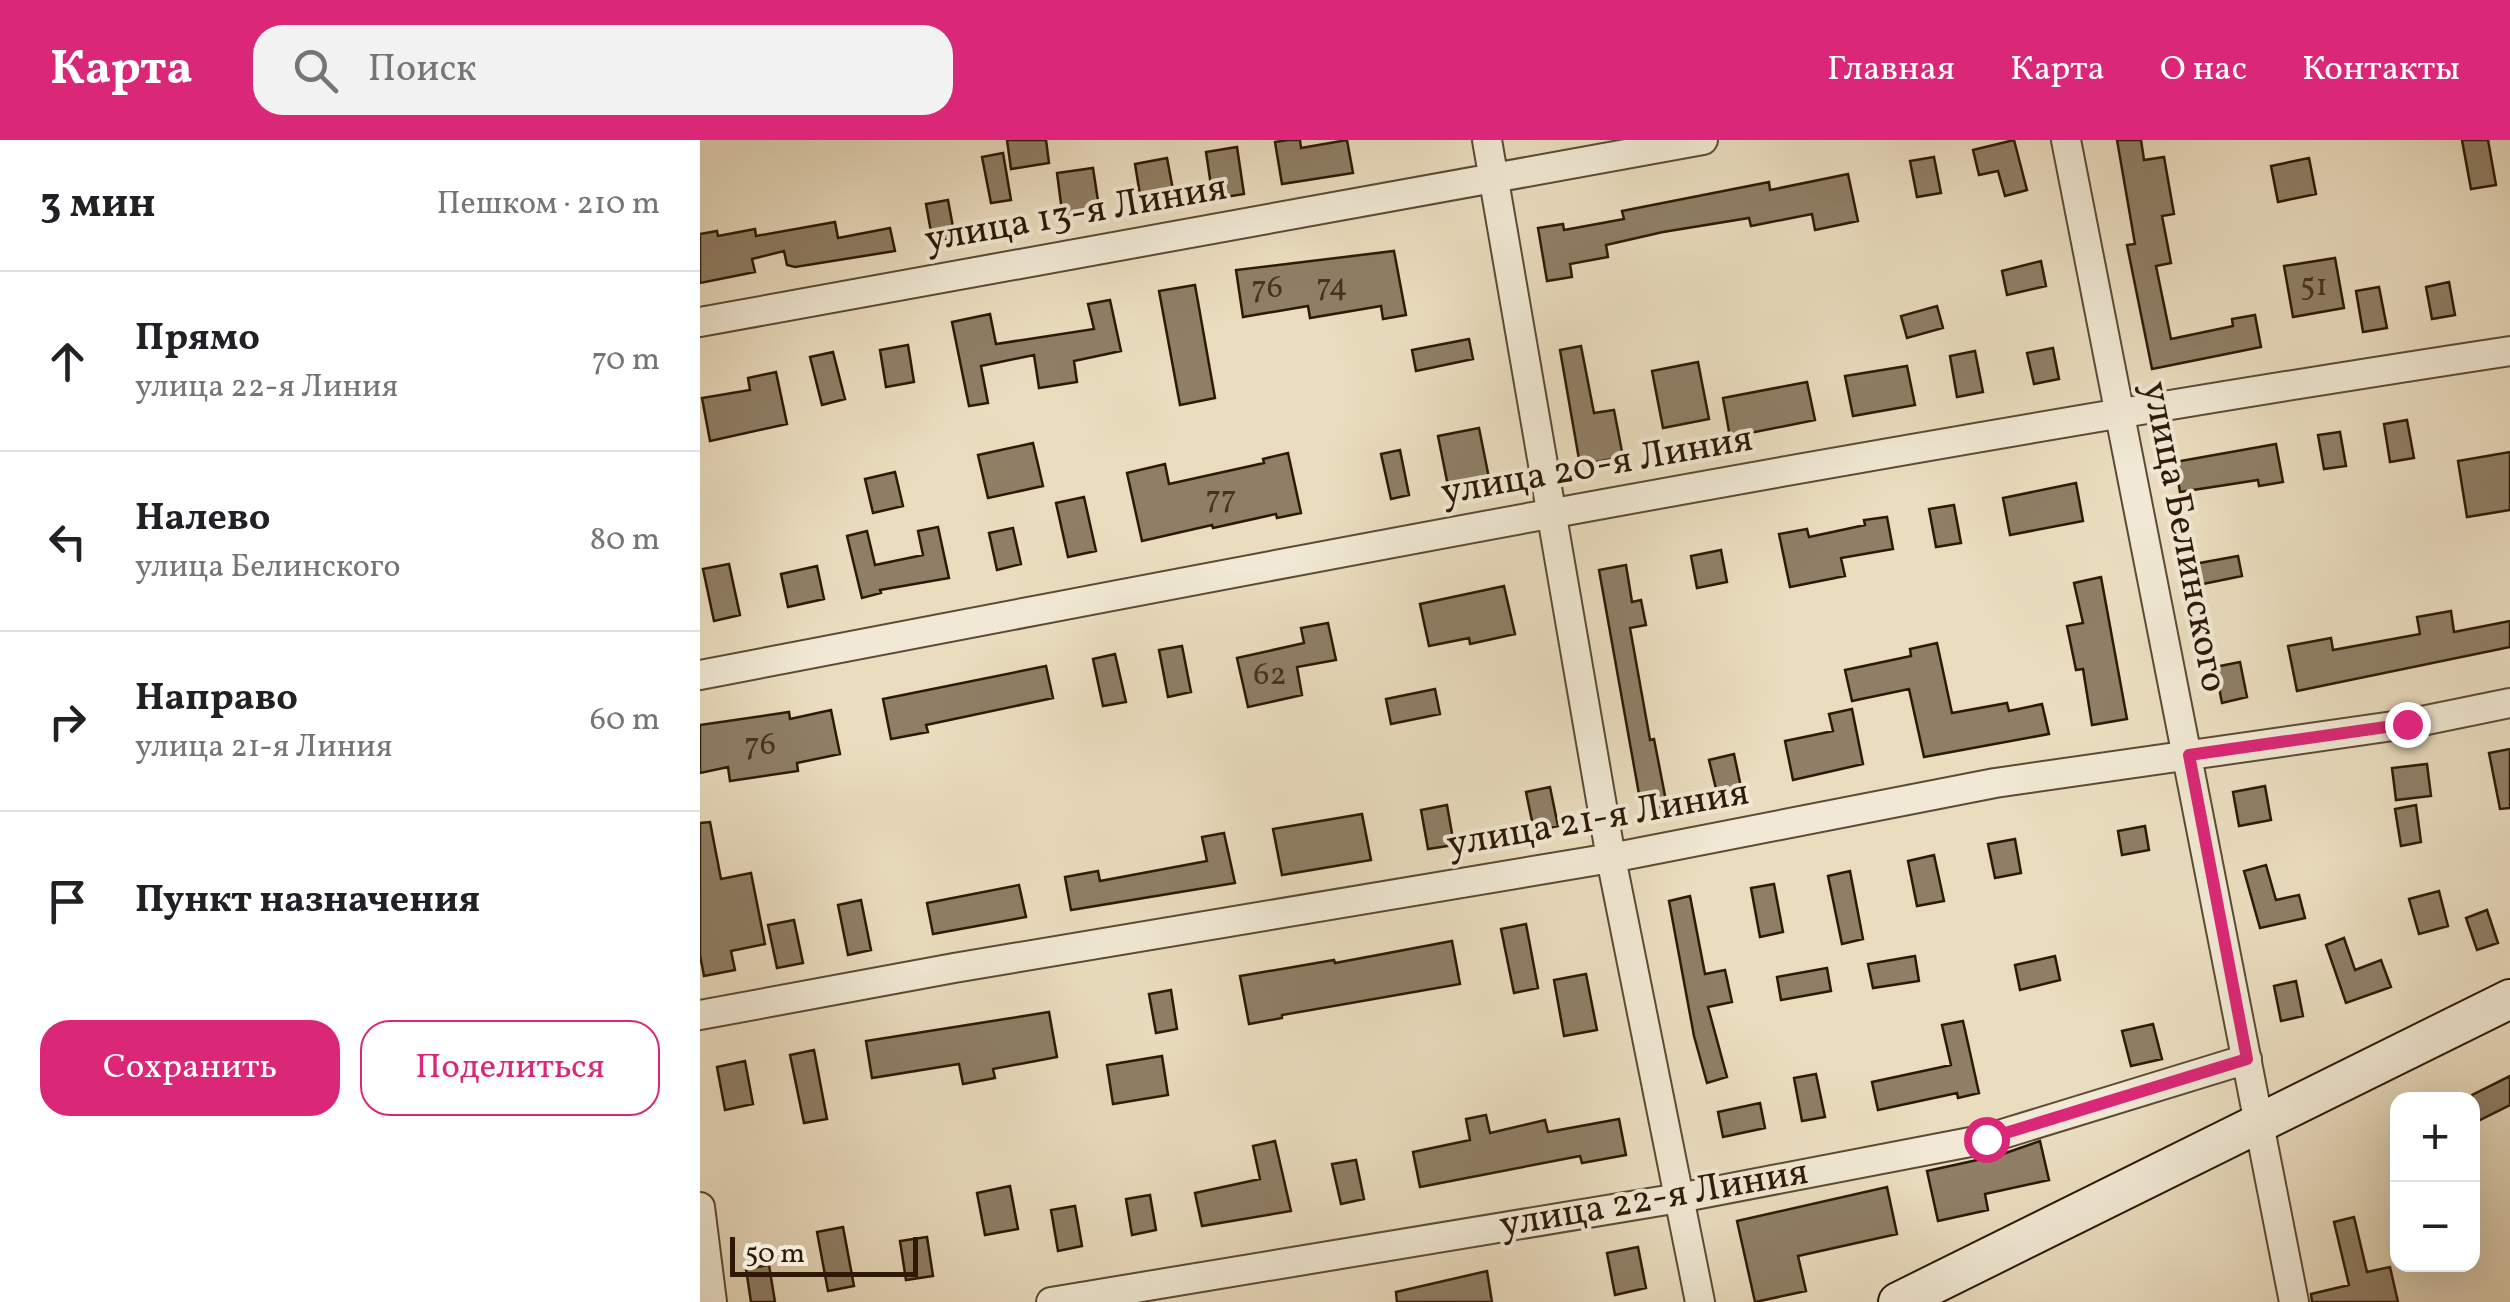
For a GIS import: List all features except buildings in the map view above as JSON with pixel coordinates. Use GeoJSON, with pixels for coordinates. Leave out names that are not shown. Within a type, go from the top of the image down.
{"type":"FeatureCollection","features":[{"type":"Feature","properties":{"kind":"main road"},"geometry":{"type":"LineString","coordinates":[[1898,1302],[2510,999]]}},
{"type":"Feature","properties":{"kind":"street"},"geometry":{"type":"LineString","coordinates":[[1487,140],[1611,858],[1700,1302]]}},
{"type":"Feature","properties":{"kind":"street","name":"улица 13-я Линия"},"geometry":{"type":"LineString","coordinates":[[700,322],[1703,140]]}},
{"type":"Feature","properties":{"kind":"street","name":"улица Белинского"},"geometry":{"type":"LineString","coordinates":[[2066,140],[2294,1302]]}},
{"type":"Feature","properties":{"kind":"street","name":"улица 20-я Линия"},"geometry":{"type":"LineString","coordinates":[[700,675],[1550,512],[2119,413],[2510,351]]}},
{"type":"Feature","properties":{"kind":"street","name":"улица 21-я Линия"},"geometry":{"type":"LineString","coordinates":[[700,1015],[954,968],[1611,858],[1995,783],[2407,724],[2510,703]]}},
{"type":"Feature","properties":{"kind":"street","name":"улица 22-я Линия"},"geometry":{"type":"LineString","coordinates":[[1051,1302],[1679,1198],[1986,1139],[2247,1059]]}},
{"type":"Feature","properties":{"kind":"street"},"geometry":{"type":"LineString","coordinates":[[700,1207],[712,1302]]}},
{"type":"Feature","properties":{"kind":"route"},"geometry":{"type":"LineString","coordinates":[[1986,1139],[2247,1059],[2189,755],[2407,724]]}}]}
